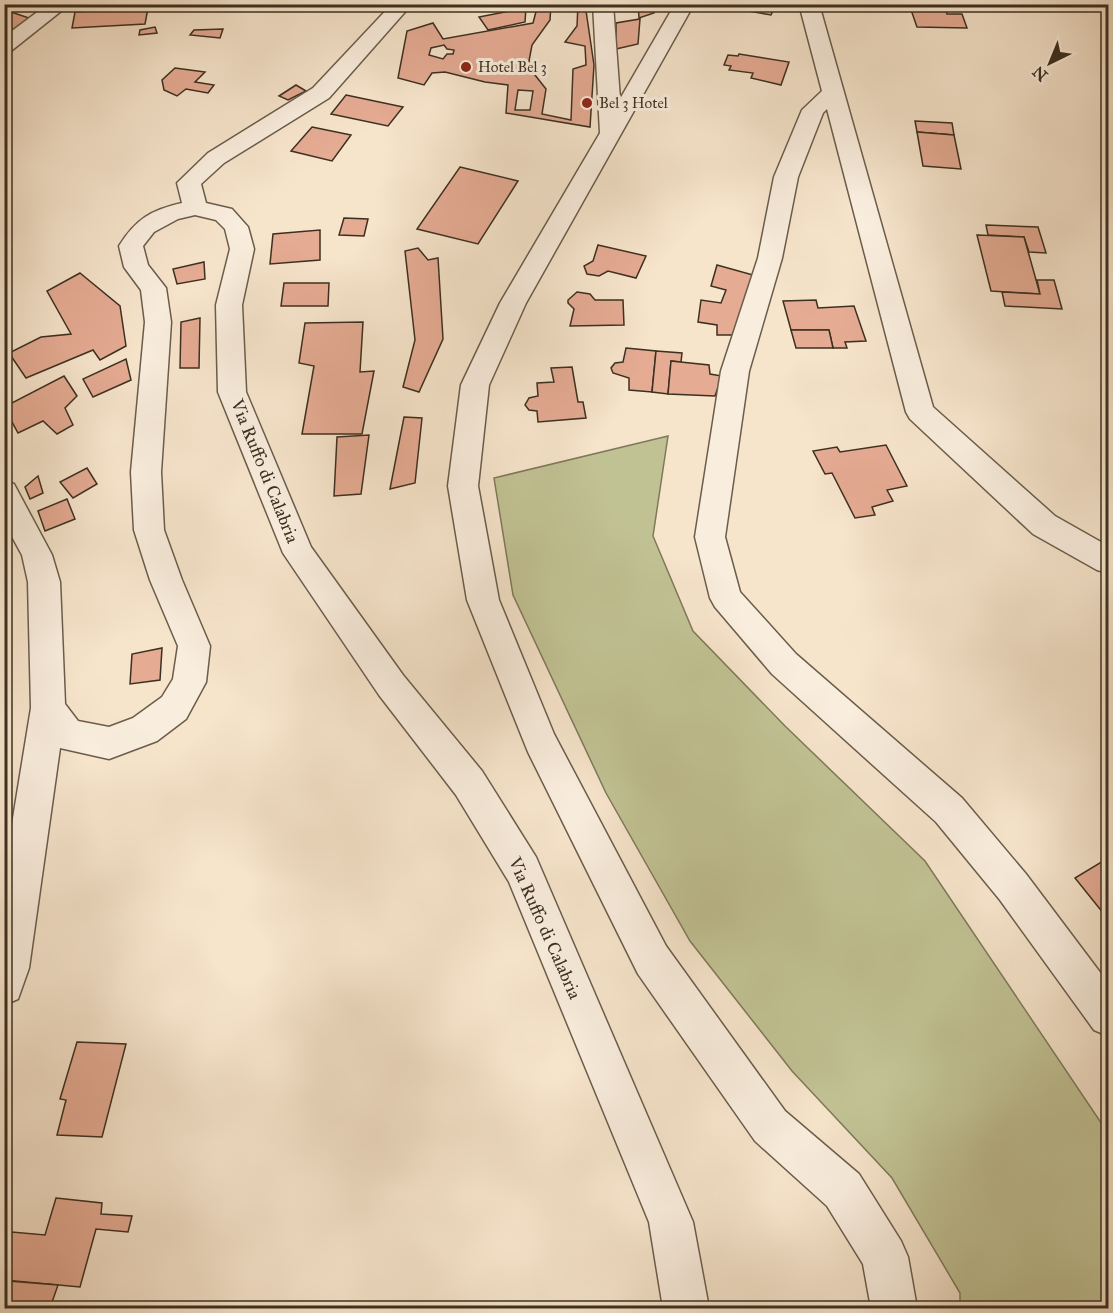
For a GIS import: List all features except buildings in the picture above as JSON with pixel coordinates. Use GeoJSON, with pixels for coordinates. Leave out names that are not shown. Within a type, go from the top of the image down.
{"type":"FeatureCollection","features":[{"type":"Feature","properties":{"kind":"street"},"geometry":{"type":"LineString","coordinates":[[4,47],[61,4]]}},
{"type":"Feature","properties":{"kind":"street"},"geometry":{"type":"LineString","coordinates":[[195,208],[189,183],[216,158],[321,93],[403,4]]}},
{"type":"Feature","properties":{"kind":"street"},"geometry":{"type":"LineString","coordinates":[[603,4],[611,134]]}},
{"type":"Feature","properties":{"kind":"street"},"geometry":{"type":"LineString","coordinates":[[685,4],[513,303],[475,385],[463,486],[483,600],[540,741],[652,960],[770,1125],[843,1190],[885,1257],[894,1308]]}},
{"type":"Feature","properties":{"kind":"street"},"geometry":{"type":"LineString","coordinates":[[809,4],[920,412],[1044,525],[1108,561]]}},
{"type":"Feature","properties":{"kind":"street"},"geometry":{"type":"LineString","coordinates":[[832,94],[813,110],[786,177],[770,258],[735,371],[710,537],[726,598],[784,664],[949,810],[1013,887],[1108,1016]]}},
{"type":"Feature","properties":{"kind":"street","name":"Via Ruffo di Calabria"},"geometry":{"type":"LineString","coordinates":[[48,708],[68,735],[109,743],[145,730],[174,708],[189,682],[194,646],[148,530],[146,472],[158,322],[153,288],[136,267],[131,246],[145,227],[171,213],[195,208],[224,214],[236,227],[242,249],[229,305],[232,392],[298,553],[391,685],[470,783],[523,870],[671,1222],[686,1308]]}},
{"type":"Feature","properties":{"kind":"street"},"geometry":{"type":"LineString","coordinates":[[4,492],[37,555],[44,582],[48,708],[9,968],[4,985]]}},
{"type":"Feature","properties":{"kind":"green space"},"geometry":{"type":"Polygon","coordinates":[[[668,436],[653,536],[693,631],[785,726],[925,861],[1106,1130],[1108,1136],[1108,1308],[960,1308],[960,1293],[892,1178],[792,1071],[690,941],[606,793],[513,595],[494,478],[668,436]]]}},
{"type":"Feature","properties":{"kind":"place","name":"Hotel Bel 3"},"geometry":{"type":"Point","coordinates":[466,67]}},
{"type":"Feature","properties":{"kind":"place","name":"Bel 3 Hotel"},"geometry":{"type":"Point","coordinates":[587,103]}}]}
